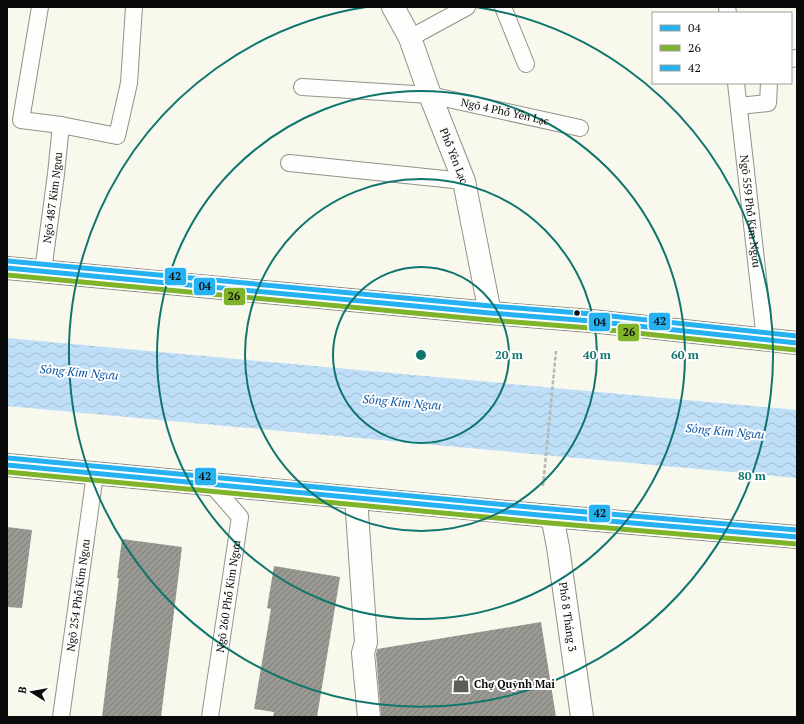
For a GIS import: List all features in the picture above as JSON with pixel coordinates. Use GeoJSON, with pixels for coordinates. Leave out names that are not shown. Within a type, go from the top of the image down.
{"type":"FeatureCollection","features":[{"type":"Feature","properties":{"kind":"main road"},"geometry":{"type":"LineString","coordinates":[[7,268],[43,270],[490,313],[591,321],[797,343]]}},
{"type":"Feature","properties":{"kind":"main road"},"geometry":{"type":"LineString","coordinates":[[7,465],[552,516],[797,537]]}},
{"type":"Feature","properties":{"kind":"street","name":"Phố Yên Lạc"},"geometry":{"type":"LineString","coordinates":[[393,7],[410,38],[430,95],[464,181],[490,313]]}},
{"type":"Feature","properties":{"kind":"street"},"geometry":{"type":"LineString","coordinates":[[356,498],[366,642],[363,653],[369,717]]}},
{"type":"Feature","properties":{"kind":"street","name":"Phố 8 Tháng 3"},"geometry":{"type":"LineString","coordinates":[[552,516],[558,547],[582,717]]}},
{"type":"Feature","properties":{"kind":"lane"},"geometry":{"type":"LineString","coordinates":[[40,7],[21,120],[117,136],[129,83],[134,7]]}},
{"type":"Feature","properties":{"kind":"lane"},"geometry":{"type":"LineString","coordinates":[[410,38],[467,7]]}},
{"type":"Feature","properties":{"kind":"lane"},"geometry":{"type":"LineString","coordinates":[[503,7],[526,64]]}},
{"type":"Feature","properties":{"kind":"lane","name":"Ngõ 559 Phố Kim Ngưu"},"geometry":{"type":"LineString","coordinates":[[736,84],[765,340]]}},
{"type":"Feature","properties":{"kind":"lane"},"geometry":{"type":"LineString","coordinates":[[739,106],[768,103],[769,84]]}},
{"type":"Feature","properties":{"kind":"lane","name":"Ngõ 4 Phố Yên Lạc"},"geometry":{"type":"LineString","coordinates":[[302,87],[430,95],[580,128]]}},
{"type":"Feature","properties":{"kind":"lane","name":"Ngõ 487 Kim Ngưu"},"geometry":{"type":"LineString","coordinates":[[43,270],[61,126]]}},
{"type":"Feature","properties":{"kind":"lane"},"geometry":{"type":"LineString","coordinates":[[288,163],[464,181]]}},
{"type":"Feature","properties":{"kind":"lane","name":"Ngõ 254 Phố Kim Ngưu"},"geometry":{"type":"LineString","coordinates":[[61,717],[95,474]]}},
{"type":"Feature","properties":{"kind":"lane","name":"Ngõ 260 Phố Kim Ngưu"},"geometry":{"type":"LineString","coordinates":[[210,717],[240,517],[212,485]]}},
{"type":"Feature","properties":{"kind":"path"},"geometry":{"type":"LineString","coordinates":[[543,486],[556,351]]}},
{"type":"Feature","properties":{"kind":"water","name":"Sông Kim Ngưu"},"geometry":{"type":"Polygon","coordinates":[[[7,338],[797,410],[797,478],[7,406],[7,338]]]}},
{"type":"Feature","properties":{"kind":"building"},"geometry":{"type":"Polygon","coordinates":[[[7,527],[32,530],[22,608],[7,607],[7,527]]]}},
{"type":"Feature","properties":{"kind":"building"},"geometry":{"type":"Polygon","coordinates":[[[122,539],[182,547],[161,717],[102,717],[119,578],[117,578],[122,539]]]}},
{"type":"Feature","properties":{"kind":"building"},"geometry":{"type":"Polygon","coordinates":[[[274,566],[340,577],[317,717],[273,717],[274,712],[254,709],[271,609],[267,608],[274,566]]]}},
{"type":"Feature","properties":{"kind":"building","name":"Chợ Quỳnh Mai"},"geometry":{"type":"Polygon","coordinates":[[[541,622],[556,717],[381,717],[376,654],[377,649],[541,622]]]}},
{"type":"Feature","properties":{"kind":"transit line","name":"42"},"geometry":{"type":"LineString","coordinates":[[8,261],[592,314],[797,336]]}},
{"type":"Feature","properties":{"kind":"transit line","name":"04"},"geometry":{"type":"LineString","coordinates":[[7,268],[591,321],[797,343]]}},
{"type":"Feature","properties":{"kind":"transit line","name":"26"},"geometry":{"type":"LineString","coordinates":[[7,275],[590,328],[796,350]]}},
{"type":"Feature","properties":{"kind":"transit line","name":"42"},"geometry":{"type":"LineString","coordinates":[[8,458],[540,508],[797,530]]}},
{"type":"Feature","properties":{"kind":"transit line","name":"04"},"geometry":{"type":"LineString","coordinates":[[7,465],[539,515],[797,537]]}},
{"type":"Feature","properties":{"kind":"transit line","name":"26"},"geometry":{"type":"LineString","coordinates":[[7,472],[538,522],[796,544]]}},
{"type":"Feature","properties":{"kind":"place","name":"Chợ Quỳnh Mai"},"geometry":{"type":"Point","coordinates":[461,684]}}]}
